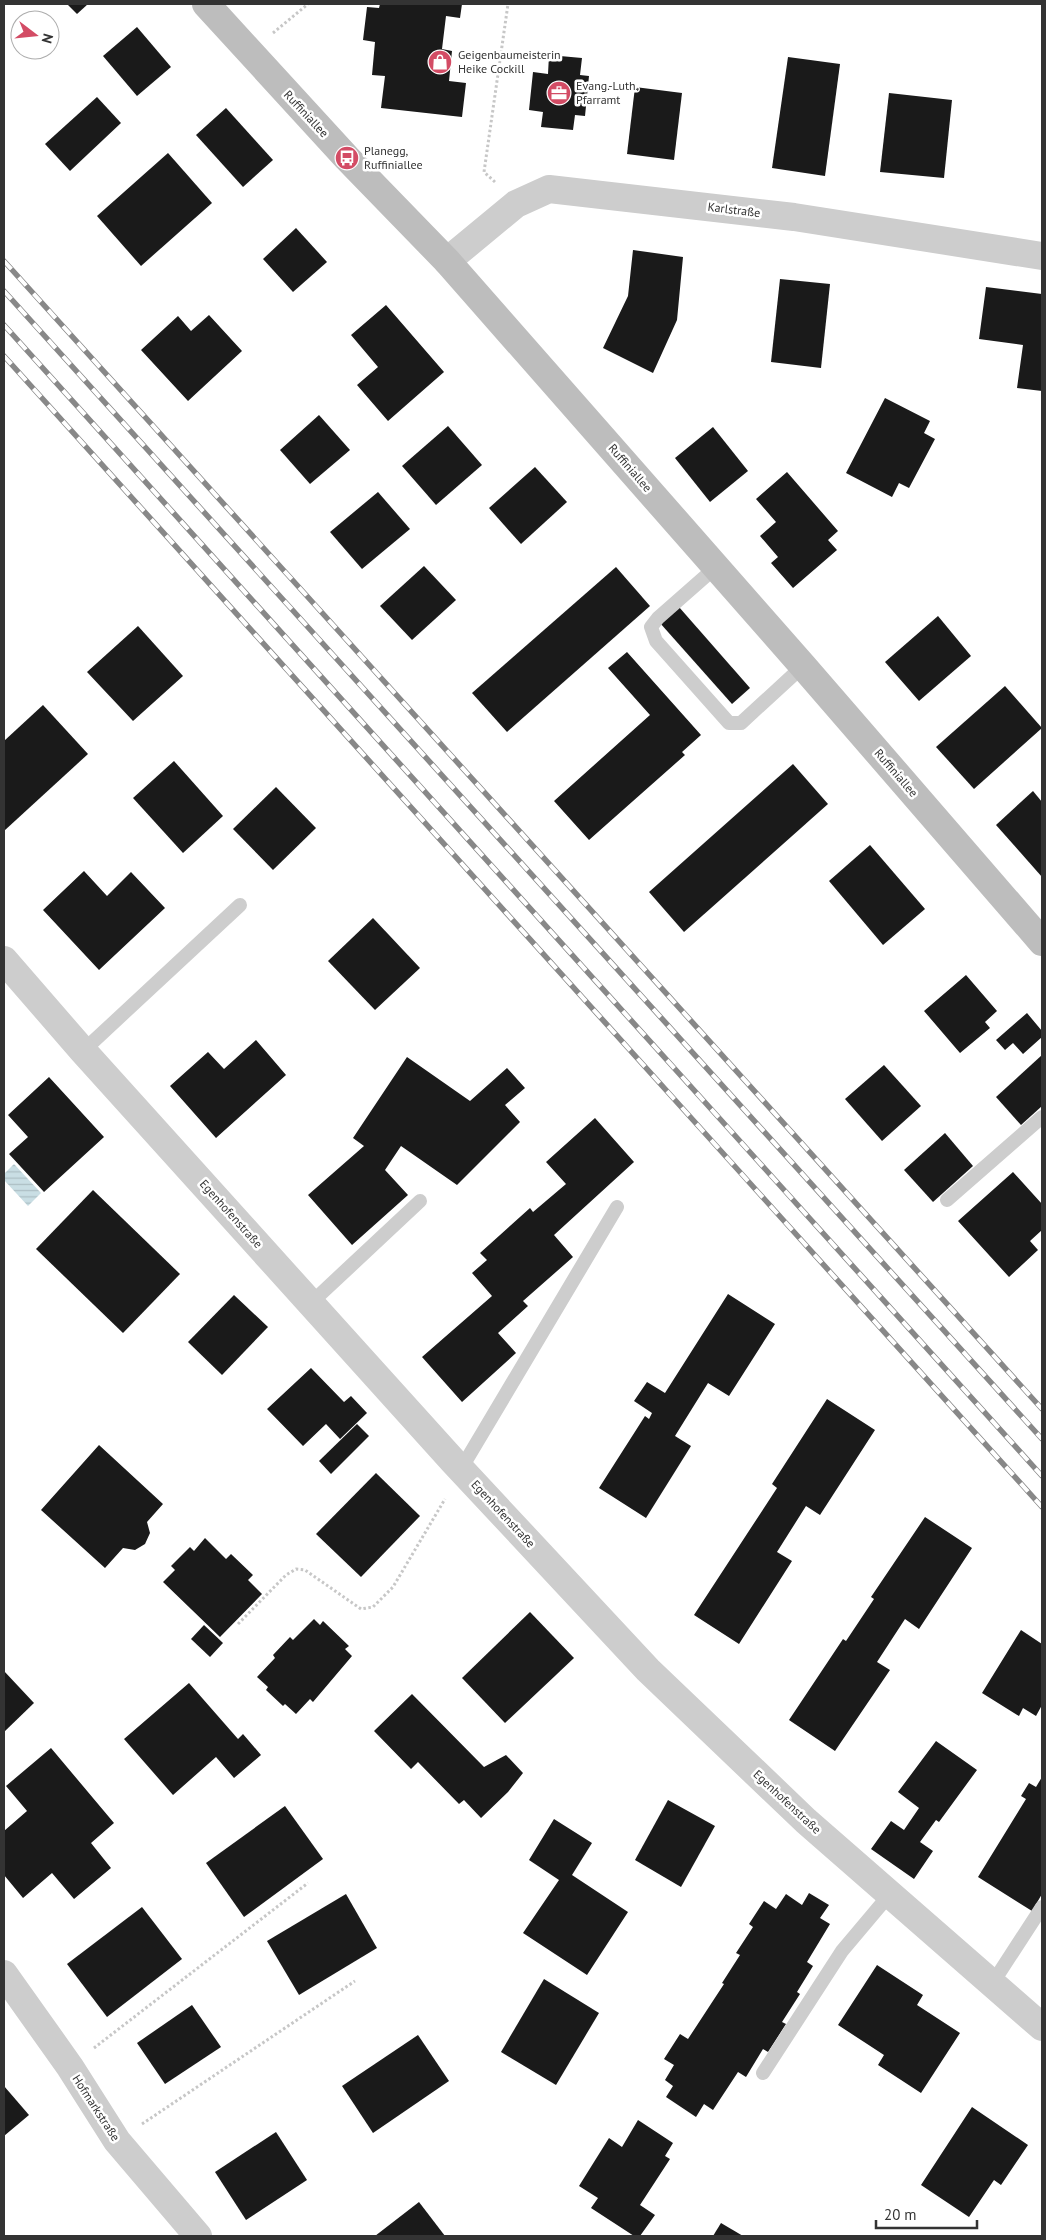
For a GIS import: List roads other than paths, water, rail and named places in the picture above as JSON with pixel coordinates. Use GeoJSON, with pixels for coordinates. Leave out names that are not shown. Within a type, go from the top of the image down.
{"type":"FeatureCollection","features":[{"type":"Feature","properties":{"kind":"street","name":"Ruffiniallee"},"geometry":{"type":"LineString","coordinates":[[206,4],[347,158],[447,261],[803,666],[1042,942]]}},
{"type":"Feature","properties":{"kind":"street","name":"Karlstraße"},"geometry":{"type":"LineString","coordinates":[[447,261],[516,204],[549,189],[794,217],[1042,256]]}},
{"type":"Feature","properties":{"kind":"street","name":"Egenhofenstraße"},"geometry":{"type":"LineString","coordinates":[[4,960],[82,1051],[462,1470],[648,1670],[806,1821],[1042,2027]]}},
{"type":"Feature","properties":{"kind":"street","name":"Hofmarkstraße"},"geometry":{"type":"LineString","coordinates":[[4,1974],[70,2067],[116,2141],[198,2236]]}},
{"type":"Feature","properties":{"kind":"lane"},"geometry":{"type":"LineString","coordinates":[[716,567],[658,618],[651,627],[656,641],[728,723],[741,723],[803,666]]}},
{"type":"Feature","properties":{"kind":"lane"},"geometry":{"type":"LineString","coordinates":[[82,1051],[240,905]]}},
{"type":"Feature","properties":{"kind":"lane"},"geometry":{"type":"LineString","coordinates":[[947,1200],[1042,1117]]}},
{"type":"Feature","properties":{"kind":"lane"},"geometry":{"type":"LineString","coordinates":[[311,1303],[420,1201]]}},
{"type":"Feature","properties":{"kind":"lane"},"geometry":{"type":"LineString","coordinates":[[462,1470],[617,1207]]}},
{"type":"Feature","properties":{"kind":"lane"},"geometry":{"type":"LineString","coordinates":[[763,2073],[842,1951],[890,1894]]}},
{"type":"Feature","properties":{"kind":"lane"},"geometry":{"type":"LineString","coordinates":[[992,1984],[1042,1907]]}},
{"type":"Feature","properties":{"kind":"railway"},"geometry":{"type":"LineString","coordinates":[[4,261],[1042,1409]]}},
{"type":"Feature","properties":{"kind":"railway"},"geometry":{"type":"LineString","coordinates":[[4,291],[1042,1439]]}},
{"type":"Feature","properties":{"kind":"railway"},"geometry":{"type":"LineString","coordinates":[[4,325],[1042,1476]]}},
{"type":"Feature","properties":{"kind":"railway"},"geometry":{"type":"LineString","coordinates":[[4,356],[1042,1507]]}},
{"type":"Feature","properties":{"kind":"place","name":"Geigenbaumeisterin Heike Cockill"},"geometry":{"type":"Point","coordinates":[440,62]}},
{"type":"Feature","properties":{"kind":"place","name":"Evang.-Luth. Pfarramt"},"geometry":{"type":"Point","coordinates":[559,93]}},
{"type":"Feature","properties":{"kind":"place","name":"Planegg, Ruffiniallee"},"geometry":{"type":"Point","coordinates":[347,158]}}]}
